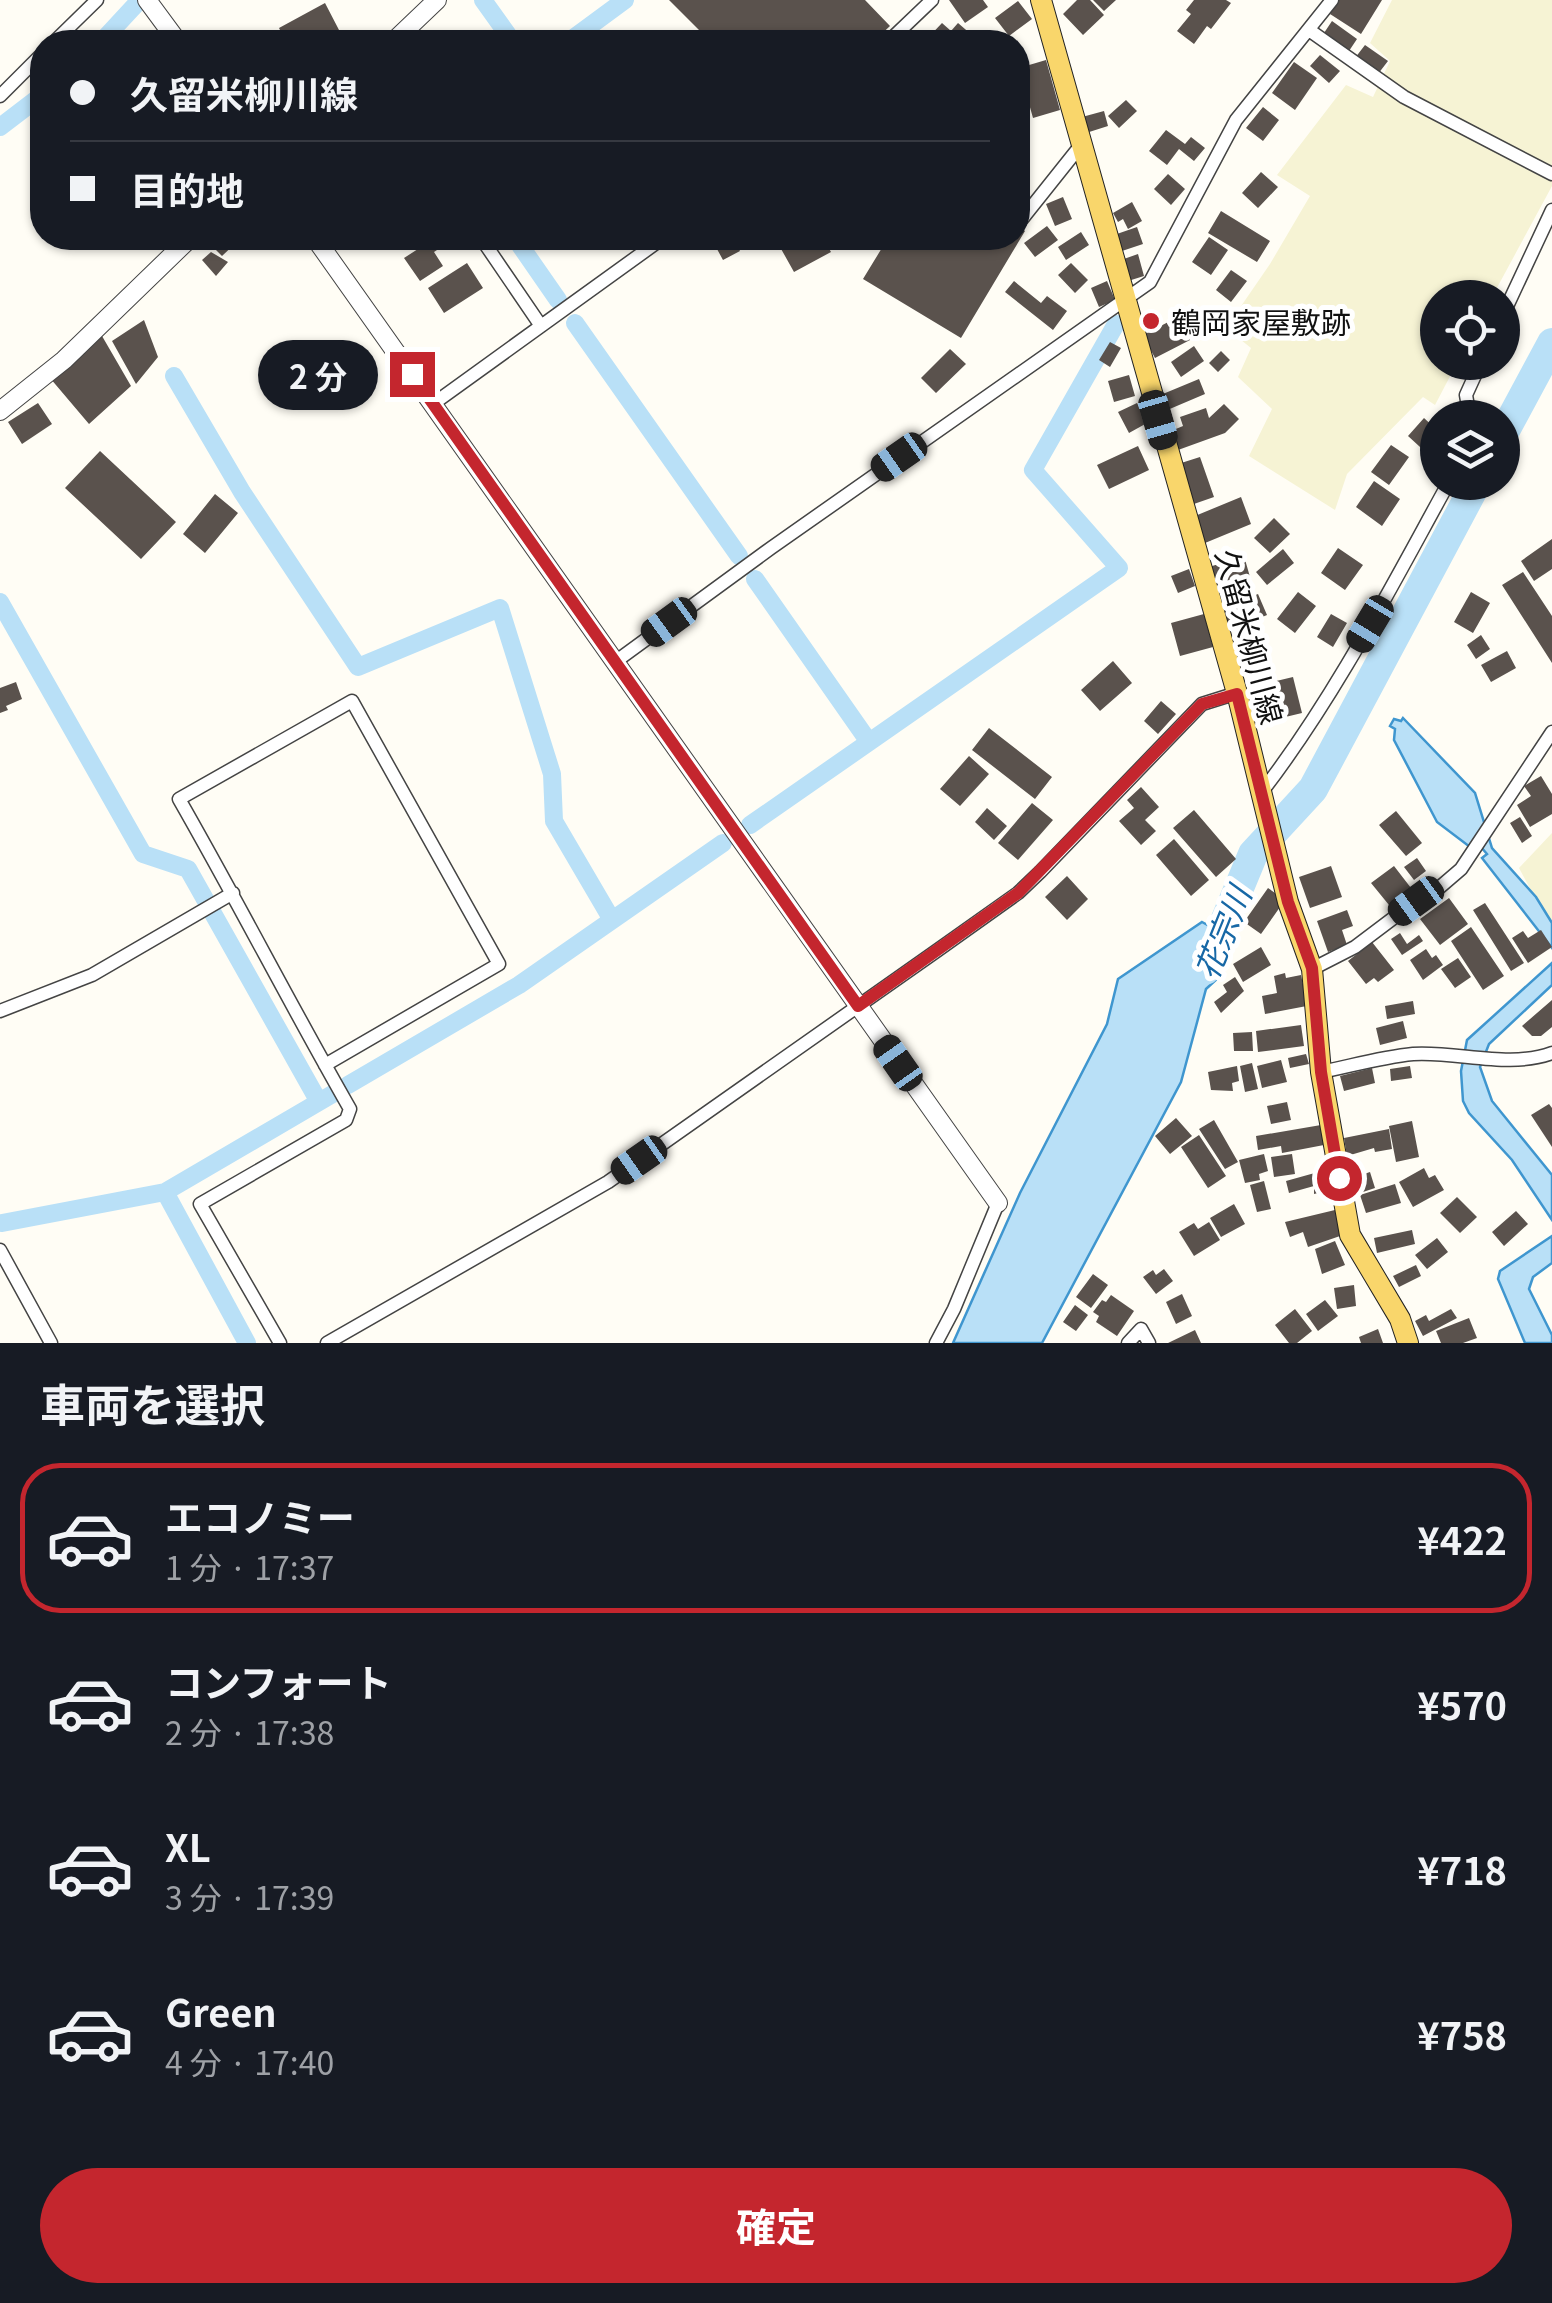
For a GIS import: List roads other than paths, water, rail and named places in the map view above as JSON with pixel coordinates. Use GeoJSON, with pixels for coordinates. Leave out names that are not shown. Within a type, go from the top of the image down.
{"type":"FeatureCollection","features":[{"type":"Feature","properties":{"kind":"main road","name":"久留米柳川線"},"geometry":{"type":"LineString","coordinates":[[1041,0],[1237,694],[1288,902],[1312,968],[1321,1072],[1350,1235],[1400,1318],[1408,1343]]}},
{"type":"Feature","properties":{"kind":"street"},"geometry":{"type":"LineString","coordinates":[[66,30],[97,0]]}},
{"type":"Feature","properties":{"kind":"street"},"geometry":{"type":"LineString","coordinates":[[405,30],[437,0]]}},
{"type":"Feature","properties":{"kind":"street"},"geometry":{"type":"LineString","coordinates":[[901,30],[932,0]]}},
{"type":"Feature","properties":{"kind":"street"},"geometry":{"type":"LineString","coordinates":[[616,662],[1150,282],[1236,120],[1332,0]]}},
{"type":"Feature","properties":{"kind":"street"},"geometry":{"type":"LineString","coordinates":[[150,3],[169,30]]}},
{"type":"Feature","properties":{"kind":"street"},"geometry":{"type":"LineString","coordinates":[[1310,30],[1404,97],[1552,174]]}},
{"type":"Feature","properties":{"kind":"street"},"geometry":{"type":"LineString","coordinates":[[0,96],[30,66]]}},
{"type":"Feature","properties":{"kind":"street"},"geometry":{"type":"LineString","coordinates":[[1030,209],[1081,144]]}},
{"type":"Feature","properties":{"kind":"street"},"geometry":{"type":"LineString","coordinates":[[1519,280],[1552,210]]}},
{"type":"Feature","properties":{"kind":"street"},"geometry":{"type":"LineString","coordinates":[[0,411],[64,360],[178,250]]}},
{"type":"Feature","properties":{"kind":"street"},"geometry":{"type":"LineString","coordinates":[[324,250],[998,1203],[936,1343]]}},
{"type":"Feature","properties":{"kind":"street"},"geometry":{"type":"LineString","coordinates":[[490,250],[541,326]]}},
{"type":"Feature","properties":{"kind":"street"},"geometry":{"type":"LineString","coordinates":[[433,404],[646,250]]}},
{"type":"Feature","properties":{"kind":"street"},"geometry":{"type":"LineString","coordinates":[[1264,804],[1439,500]]}},
{"type":"Feature","properties":{"kind":"street"},"geometry":{"type":"LineString","coordinates":[[327,1343],[608,1182],[1018,893],[1202,704],[1237,694]]}},
{"type":"Feature","properties":{"kind":"street"},"geometry":{"type":"LineString","coordinates":[[280,1343],[200,1204],[346,1120],[350,1109],[325,1065],[233,894],[179,799],[352,701],[499,964],[325,1065]]}},
{"type":"Feature","properties":{"kind":"street"},"geometry":{"type":"LineString","coordinates":[[1312,968],[1355,946],[1440,888],[1461,869],[1552,732]]}},
{"type":"Feature","properties":{"kind":"street"},"geometry":{"type":"LineString","coordinates":[[0,1010],[92,975],[233,894]]}},
{"type":"Feature","properties":{"kind":"street"},"geometry":{"type":"LineString","coordinates":[[1321,1072],[1412,1054],[1502,1059],[1552,1053]]}},
{"type":"Feature","properties":{"kind":"street"},"geometry":{"type":"LineString","coordinates":[[0,1250],[51,1343]]}},
{"type":"Feature","properties":{"kind":"street"},"geometry":{"type":"LineString","coordinates":[[1128,1343],[1141,1329],[1148,1343]]}},
{"type":"Feature","properties":{"kind":"water"},"geometry":{"type":"Polygon","coordinates":[[[1403,718],[1475,793],[1492,848],[1536,897],[1552,923],[1552,948],[1482,858],[1487,854],[1480,846],[1474,850],[1437,822],[1394,740],[1395,729],[1390,726],[1394,719],[1403,718]]]}},
{"type":"Feature","properties":{"kind":"water"},"geometry":{"type":"Polygon","coordinates":[[[1202,922],[1233,939],[1219,977],[1206,989],[1181,1082],[1042,1343],[953,1343],[1020,1193],[1107,1024],[1118,979],[1202,922]]]}},
{"type":"Feature","properties":{"kind":"water"},"geometry":{"type":"Polygon","coordinates":[[[1552,963],[1552,985],[1489,1044],[1480,1067],[1492,1101],[1552,1175],[1552,1220],[1512,1160],[1469,1113],[1463,1101],[1461,1071],[1467,1040],[1552,963]]]}},
{"type":"Feature","properties":{"kind":"water"},"geometry":{"type":"Polygon","coordinates":[[[1552,1236],[1552,1263],[1533,1277],[1529,1289],[1552,1335],[1552,1343],[1525,1343],[1498,1279],[1500,1271],[1552,1236]]]}},
{"type":"Feature","properties":{"kind":"waterway"},"geometry":{"type":"LineString","coordinates":[[112,30],[140,0]]}},
{"type":"Feature","properties":{"kind":"waterway"},"geometry":{"type":"LineString","coordinates":[[483,0],[504,30]]}},
{"type":"Feature","properties":{"kind":"waterway"},"geometry":{"type":"LineString","coordinates":[[584,30],[625,0]]}},
{"type":"Feature","properties":{"kind":"waterway"},"geometry":{"type":"LineString","coordinates":[[0,127],[30,104]]}},
{"type":"Feature","properties":{"kind":"waterway"},"geometry":{"type":"LineString","coordinates":[[523,250],[558,300]]}},
{"type":"Feature","properties":{"kind":"waterway"},"geometry":{"type":"LineString","coordinates":[[575,323],[739,556]]}},
{"type":"Feature","properties":{"kind":"waterway"},"geometry":{"type":"LineString","coordinates":[[750,825],[1119,568],[1033,470],[1116,324]]}},
{"type":"Feature","properties":{"kind":"waterway","name":"花宗川"},"geometry":{"type":"LineString","coordinates":[[1520,403],[1552,343]]}},
{"type":"Feature","properties":{"kind":"waterway"},"geometry":{"type":"LineString","coordinates":[[174,376],[242,492],[358,667],[500,608],[552,774],[554,821],[612,920]]}},
{"type":"Feature","properties":{"kind":"waterway","name":"花宗川"},"geometry":{"type":"LineString","coordinates":[[1205,970],[1253,854],[1313,789],[1467,500]]}},
{"type":"Feature","properties":{"kind":"waterway"},"geometry":{"type":"LineString","coordinates":[[755,579],[869,742]]}},
{"type":"Feature","properties":{"kind":"waterway"},"geometry":{"type":"LineString","coordinates":[[0,602],[143,854],[188,869],[319,1102]]}},
{"type":"Feature","properties":{"kind":"waterway"},"geometry":{"type":"LineString","coordinates":[[348,1085],[519,985],[723,843]]}},
{"type":"Feature","properties":{"kind":"waterway"},"geometry":{"type":"LineString","coordinates":[[247,1343],[165,1192],[336,1092]]}},
{"type":"Feature","properties":{"kind":"waterway"},"geometry":{"type":"LineString","coordinates":[[2,1223],[165,1192]]}},
{"type":"Feature","properties":{"kind":"place","name":"鶴岡家屋敷跡"},"geometry":{"type":"Point","coordinates":[1151,321]}}]}
